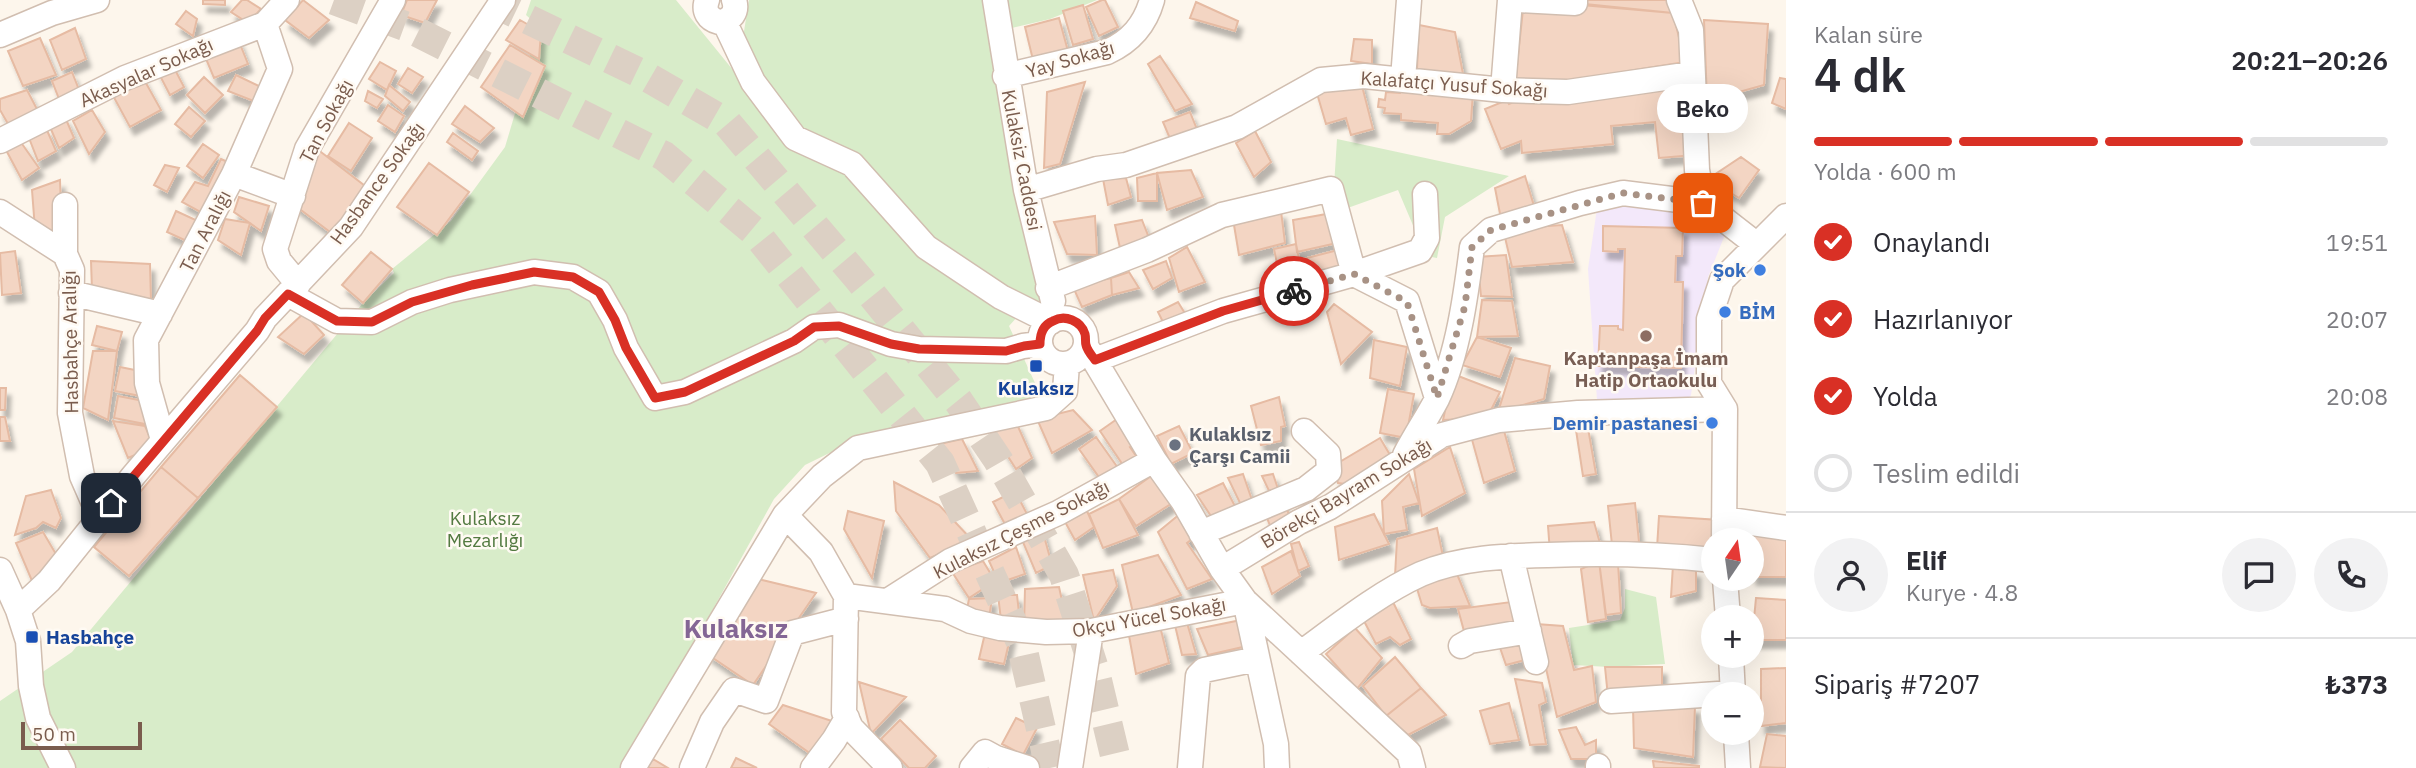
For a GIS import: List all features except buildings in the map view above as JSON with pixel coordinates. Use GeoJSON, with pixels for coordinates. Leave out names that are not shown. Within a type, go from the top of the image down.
{"type":"FeatureCollection","features":[{"type":"Feature","properties":{"kind":"street"},"geometry":{"type":"LineString","coordinates":[[0,35],[52,13],[97,0]]}},
{"type":"Feature","properties":{"kind":"street","name":"Akasyalar Sokağı"},"geometry":{"type":"LineString","coordinates":[[0,141],[125,78],[265,24],[287,0]]}},
{"type":"Feature","properties":{"kind":"street","name":"Tan Sokağı"},"geometry":{"type":"LineString","coordinates":[[293,289],[278,261],[275,249],[307,149],[393,0]]}},
{"type":"Feature","properties":{"kind":"street","name":"Hasbance Sokağı"},"geometry":{"type":"LineString","coordinates":[[18,610],[49,581],[163,440],[293,289],[351,227],[503,0]]}},
{"type":"Feature","properties":{"kind":"street"},"geometry":{"type":"LineString","coordinates":[[707,0],[706,10],[714,20],[729,11],[752,82],[795,138],[852,164],[926,247],[1001,297],[1055,320]]}},
{"type":"Feature","properties":{"kind":"street","name":"Kulaksiz Caddesi"},"geometry":{"type":"LineString","coordinates":[[995,0],[1026,190],[1055,320]]}},
{"type":"Feature","properties":{"kind":"street","name":"Yay Sokağı"},"geometry":{"type":"LineString","coordinates":[[1006,76],[1119,47],[1138,30],[1152,0]]}},
{"type":"Feature","properties":{"kind":"street"},"geometry":{"type":"LineString","coordinates":[[1403,79],[1409,0]]}},
{"type":"Feature","properties":{"kind":"street"},"geometry":{"type":"LineString","coordinates":[[1503,90],[1510,0]]}},
{"type":"Feature","properties":{"kind":"street"},"geometry":{"type":"LineString","coordinates":[[1518,0],[1575,3],[1575,0]]}},
{"type":"Feature","properties":{"kind":"street"},"geometry":{"type":"LineString","coordinates":[[1679,0],[1691,30],[1696,170],[1703,203]]}},
{"type":"Feature","properties":{"kind":"street","name":"Tan Aralığı"},"geometry":{"type":"LineString","coordinates":[[163,440],[147,383],[146,340],[234,174],[280,69],[265,24]]}},
{"type":"Feature","properties":{"kind":"street","name":"Kalafatçı Yusuf Sokağı"},"geometry":{"type":"LineString","coordinates":[[1026,190],[1097,169],[1126,165],[1237,127],[1321,80],[1364,76],[1503,90],[1568,92],[1692,74]]}},
{"type":"Feature","properties":{"kind":"street"},"geometry":{"type":"LineString","coordinates":[[234,174],[293,196]]}},
{"type":"Feature","properties":{"kind":"street"},"geometry":{"type":"LineString","coordinates":[[1048,288],[1147,250],[1222,215],[1331,189],[1354,274],[1407,302],[1437,398]]}},
{"type":"Feature","properties":{"kind":"street"},"geometry":{"type":"LineString","coordinates":[[1404,457],[1437,398],[1465,306],[1472,247],[1491,230],[1623,193],[1703,203],[1757,245]]}},
{"type":"Feature","properties":{"kind":"street"},"geometry":{"type":"LineString","coordinates":[[1413,768],[1409,753],[1244,601],[1090,353],[1080,325],[1067,318],[1055,320],[1042,331],[1040,344],[1042,351],[1053,362],[1067,364],[1090,353],[1223,311],[1354,274],[1420,251],[1427,238],[1425,194]]}},
{"type":"Feature","properties":{"kind":"street","name":"Hasbahçe Aralığı"},"geometry":{"type":"LineString","coordinates":[[65,205],[65,254],[72,270],[70,413],[82,476],[100,517]]}},
{"type":"Feature","properties":{"kind":"street"},"geometry":{"type":"LineString","coordinates":[[0,212],[65,254]]}},
{"type":"Feature","properties":{"kind":"street"},"geometry":{"type":"LineString","coordinates":[[1724,528],[1725,409],[1709,383],[1709,319],[1722,280],[1786,216]]}},
{"type":"Feature","properties":{"kind":"street"},"geometry":{"type":"LineString","coordinates":[[293,289],[337,321],[372,322],[412,302],[472,285],[534,272],[573,277],[599,292],[615,320],[626,348],[655,398],[685,392],[794,341],[814,327],[839,326],[891,344],[919,349],[1006,351],[1040,344]]}},
{"type":"Feature","properties":{"kind":"street"},"geometry":{"type":"LineString","coordinates":[[71,293],[160,314]]}},
{"type":"Feature","properties":{"kind":"street"},"geometry":{"type":"LineString","coordinates":[[633,768],[785,515],[822,476],[858,448],[1046,408],[1065,391],[1067,364]]}},
{"type":"Feature","properties":{"kind":"street","name":"Börekçi Bayram Sokağı"},"geometry":{"type":"LineString","coordinates":[[1222,569],[1299,522],[1330,507],[1442,435],[1499,420],[1578,413],[1725,409]]}},
{"type":"Feature","properties":{"kind":"street"},"geometry":{"type":"LineString","coordinates":[[1201,533],[1306,489],[1329,471],[1328,454],[1304,431]]}},
{"type":"Feature","properties":{"kind":"street","name":"Kulaksız Çeşme Sokağı"},"geometry":{"type":"LineString","coordinates":[[889,600],[950,561],[1058,513],[1154,460]]}},
{"type":"Feature","properties":{"kind":"street"},"geometry":{"type":"LineString","coordinates":[[785,515],[821,552],[846,607],[844,712],[851,728],[890,768]]}},
{"type":"Feature","properties":{"kind":"street"},"geometry":{"type":"LineString","coordinates":[[1764,529],[1786,528]]}},
{"type":"Feature","properties":{"kind":"street"},"geometry":{"type":"LineString","coordinates":[[1301,653],[1349,618],[1422,573],[1457,563],[1511,556],[1661,554],[1701,559]]}},
{"type":"Feature","properties":{"kind":"street"},"geometry":{"type":"LineString","coordinates":[[1511,556],[1536,662]]}},
{"type":"Feature","properties":{"kind":"street"},"geometry":{"type":"LineString","coordinates":[[0,570],[28,641],[31,686],[38,718],[63,768]]}},
{"type":"Feature","properties":{"kind":"street","name":"Okçu Yücel Sokağı"},"geometry":{"type":"LineString","coordinates":[[692,768],[712,722],[734,690],[766,701],[792,633],[846,607],[889,600],[945,609],[971,621],[1000,628],[1046,632],[1091,631],[1244,601]]}},
{"type":"Feature","properties":{"kind":"street"},"geometry":{"type":"LineString","coordinates":[[1244,601],[1276,744],[1277,768]]}},
{"type":"Feature","properties":{"kind":"street"},"geometry":{"type":"LineString","coordinates":[[1190,768],[1198,676],[1204,670],[1256,652],[1276,630]]}},
{"type":"Feature","properties":{"kind":"street"},"geometry":{"type":"LineString","coordinates":[[1070,768],[1091,631]]}},
{"type":"Feature","properties":{"kind":"street"},"geometry":{"type":"LineString","coordinates":[[1461,646],[1470,641],[1529,631]]}},
{"type":"Feature","properties":{"kind":"street"},"geometry":{"type":"LineString","coordinates":[[1611,701],[1701,696]]}},
{"type":"Feature","properties":{"kind":"street"},"geometry":{"type":"LineString","coordinates":[[813,768],[847,718]]}},
{"type":"Feature","properties":{"kind":"street"},"geometry":{"type":"LineString","coordinates":[[1737,745],[1738,768]]}},
{"type":"Feature","properties":{"kind":"street"},"geometry":{"type":"LineString","coordinates":[[972,768],[985,752],[1027,768]]}},
{"type":"Feature","properties":{"kind":"shaded area","name":"Kaptanpaşa İmam Hatip Ortaokulu"},"geometry":{"type":"Polygon","coordinates":[[[1598,202],[1707,209],[1728,227],[1708,277],[1691,395],[1688,400],[1597,400],[1588,269],[1598,202]]]}},
{"type":"Feature","properties":{"kind":"green space","name":"Kulaksız Mezarlığı"},"geometry":{"type":"Polygon","coordinates":[[[531,0],[676,0],[737,75],[749,0],[1097,0],[1050,19],[991,33],[1042,306],[1019,315],[1009,326],[1040,394],[1011,409],[854,441],[805,465],[774,499],[625,768],[0,768],[0,701],[72,652],[363,303],[394,273],[392,269],[451,221],[505,147],[527,73],[535,23],[526,15],[531,0]]]}},
{"type":"Feature","properties":{"kind":"green space"},"geometry":{"type":"Polygon","coordinates":[[[1337,139],[1509,176],[1445,217],[1437,258],[1426,256],[1398,190],[1342,210],[1334,186],[1337,139]]]}},
{"type":"Feature","properties":{"kind":"green space"},"geometry":{"type":"Polygon","coordinates":[[[1625,589],[1656,597],[1665,664],[1609,667],[1573,665],[1569,628],[1620,620],[1625,608],[1625,589]]]}},
{"type":"Feature","properties":{"kind":"tunnel"},"geometry":{"type":"LineString","coordinates":[[334,0],[405,26],[664,156],[755,232],[940,463],[1021,642],[1050,768]]}},
{"type":"Feature","properties":{"kind":"tunnel"},"geometry":{"type":"LineString","coordinates":[[488,0],[644,75],[727,123],[859,279],[959,402],[998,460],[1064,575],[1095,672],[1118,768]]}},
{"type":"Feature","properties":{"kind":"way so far"},"geometry":{"type":"LineString","coordinates":[[1294,291],[1354,274],[1407,302],[1437,398],[1465,306],[1472,247],[1491,230],[1623,193],[1703,203]]}},
{"type":"Feature","properties":{"kind":"place","name":"Beko"},"geometry":{"type":"Point","coordinates":[1703,203]}},
{"type":"Feature","properties":{"kind":"place","name":"Şok"},"geometry":{"type":"Point","coordinates":[1760,270]}},
{"type":"Feature","properties":{"kind":"place","name":"BİM"},"geometry":{"type":"Point","coordinates":[1725,312]}},
{"type":"Feature","properties":{"kind":"place","name":"Kaptanpaşa İmam Hatip Ortaokulu"},"geometry":{"type":"Point","coordinates":[1646,336]}},
{"type":"Feature","properties":{"kind":"place","name":"Kulaksız"},"geometry":{"type":"Point","coordinates":[1036,366]}},
{"type":"Feature","properties":{"kind":"place","name":"Demir pastanesi"},"geometry":{"type":"Point","coordinates":[1712,423]}},
{"type":"Feature","properties":{"kind":"place","name":"Kulaklsız Çarşı Camii"},"geometry":{"type":"Point","coordinates":[1175,445]}},
{"type":"Feature","properties":{"kind":"place","name":"Hasbahçe"},"geometry":{"type":"Point","coordinates":[32,637]}},
{"type":"Feature","properties":{"kind":"district","name":"Kulaksız"},"geometry":{"type":"Point","coordinates":[736,629]}},
{"type":"Feature","properties":{"kind":"route"},"geometry":{"type":"LineString","coordinates":[[111,503],[288,294],[337,321],[372,322],[412,302],[472,285],[534,272],[573,277],[599,292],[615,320],[626,348],[655,398],[685,392],[794,341],[814,327],[839,326],[891,344],[919,349],[1006,351],[1040,344],[1042,331],[1051,321],[1067,318],[1080,325],[1084,331],[1086,346],[1095,360],[1223,311],[1294,291]]}}]}
